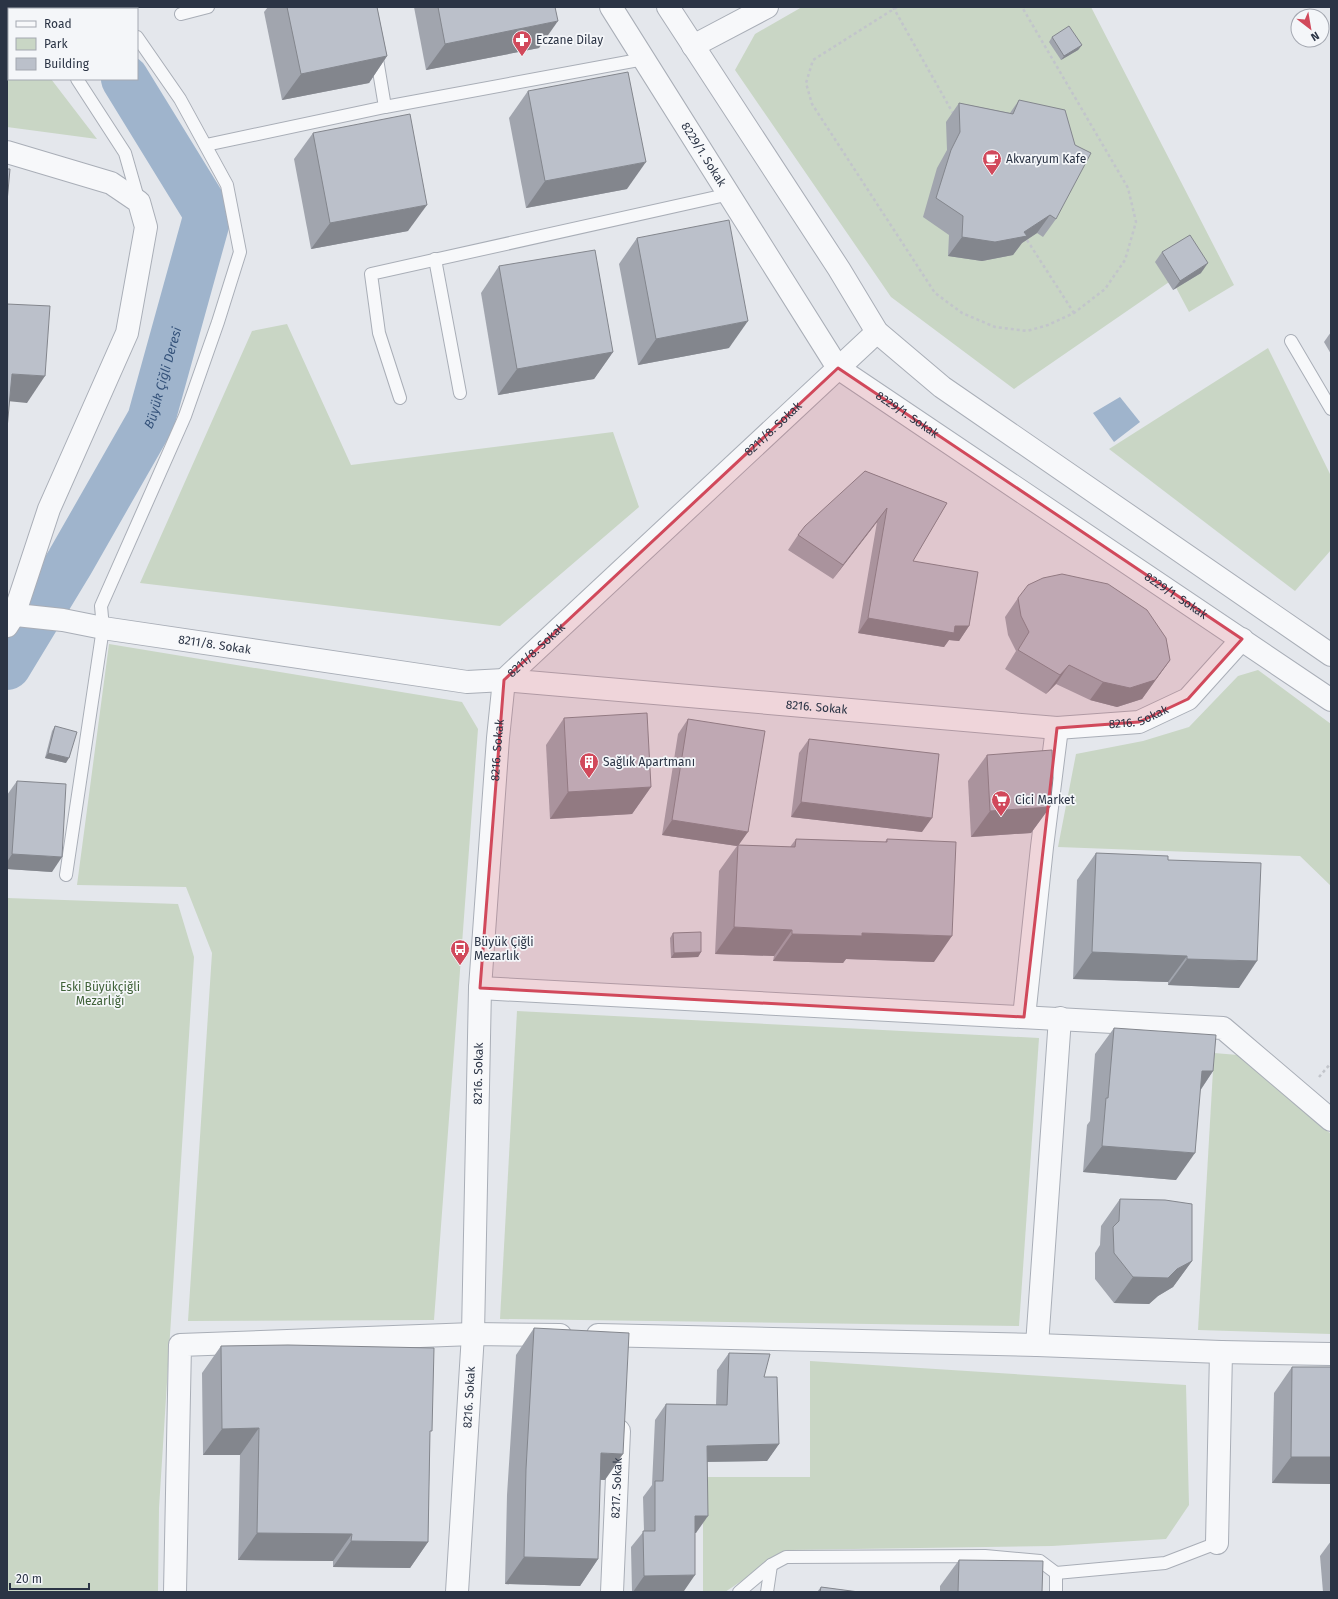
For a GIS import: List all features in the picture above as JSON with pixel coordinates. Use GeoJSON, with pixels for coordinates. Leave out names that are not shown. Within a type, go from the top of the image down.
{"type":"FeatureCollection","features":[{"type":"Feature","properties":{"kind":"street","name":"8229/1. Sokak"},"geometry":{"type":"LineString","coordinates":[[611,7],[838,368],[1331,700]]}},
{"type":"Feature","properties":{"kind":"street"},"geometry":{"type":"LineString","coordinates":[[668,7],[839,269],[877,332],[942,387],[1331,656]]}},
{"type":"Feature","properties":{"kind":"street"},"geometry":{"type":"LineString","coordinates":[[693,46],[767,7]]}},
{"type":"Feature","properties":{"kind":"street"},"geometry":{"type":"LineString","coordinates":[[7,152],[112,183],[139,202],[146,227],[127,333],[49,509],[9,619]]}},
{"type":"Feature","properties":{"kind":"street","name":"8211/8. Sokak"},"geometry":{"type":"LineString","coordinates":[[9,619],[63,620],[104,628],[467,682],[504,680],[877,332]]}},
{"type":"Feature","properties":{"kind":"street","name":"8216. Sokak"},"geometry":{"type":"LineString","coordinates":[[457,1592],[473,1334],[480,988],[498,738],[504,680],[1057,728],[1139,722],[1188,699],[1242,639]]}},
{"type":"Feature","properties":{"kind":"street"},"geometry":{"type":"LineString","coordinates":[[1024,1016],[1042,847],[1057,728]]}},
{"type":"Feature","properties":{"kind":"street"},"geometry":{"type":"LineString","coordinates":[[480,988],[1024,1016],[1223,1028],[1331,1120]]}},
{"type":"Feature","properties":{"kind":"street"},"geometry":{"type":"LineString","coordinates":[[1037,1345],[1060,1018]]}},
{"type":"Feature","properties":{"kind":"street"},"geometry":{"type":"LineString","coordinates":[[175,1592],[180,1345],[473,1334],[1037,1345],[1221,1352],[1331,1354]]}},
{"type":"Feature","properties":{"kind":"street"},"geometry":{"type":"LineString","coordinates":[[622,1359],[624,1336]]}},
{"type":"Feature","properties":{"kind":"street"},"geometry":{"type":"LineString","coordinates":[[1217,1544],[1221,1352]]}},
{"type":"Feature","properties":{"kind":"street","name":"8217. Sokak"},"geometry":{"type":"LineString","coordinates":[[612,1592],[620,1413]]}},
{"type":"Feature","properties":{"kind":"lane"},"geometry":{"type":"LineString","coordinates":[[181,14],[208,7]]}},
{"type":"Feature","properties":{"kind":"lane"},"geometry":{"type":"LineString","coordinates":[[66,876],[104,628],[101,606],[185,416],[218,322],[240,252],[227,185],[180,98],[138,38]]}},
{"type":"Feature","properties":{"kind":"lane"},"geometry":{"type":"LineString","coordinates":[[374,38],[385,107]]}},
{"type":"Feature","properties":{"kind":"lane"},"geometry":{"type":"LineString","coordinates":[[206,145],[385,107],[644,59]]}},
{"type":"Feature","properties":{"kind":"lane"},"geometry":{"type":"LineString","coordinates":[[78,80],[125,153],[139,202]]}},
{"type":"Feature","properties":{"kind":"lane"},"geometry":{"type":"LineString","coordinates":[[400,398],[380,333],[371,274],[730,194]]}},
{"type":"Feature","properties":{"kind":"lane"},"geometry":{"type":"LineString","coordinates":[[435,259],[460,393]]}},
{"type":"Feature","properties":{"kind":"lane"},"geometry":{"type":"LineString","coordinates":[[1291,341],[1331,409]]}},
{"type":"Feature","properties":{"kind":"lane"},"geometry":{"type":"LineString","coordinates":[[739,1592],[771,1565],[786,1557],[985,1556],[1040,1561],[1056,1573],[1165,1563],[1217,1544]]}},
{"type":"Feature","properties":{"kind":"lane"},"geometry":{"type":"LineString","coordinates":[[767,1592],[771,1565]]}},
{"type":"Feature","properties":{"kind":"lane"},"geometry":{"type":"LineString","coordinates":[[1056,1573],[1056,1592]]}},
{"type":"Feature","properties":{"kind":"path"},"geometry":{"type":"LineString","coordinates":[[898,7],[893,8],[813,60],[806,83],[812,104],[935,293],[962,313],[995,326],[1027,331],[1048,325],[1074,313],[1105,289],[1125,260],[1136,222],[1128,188],[1022,7]]}},
{"type":"Feature","properties":{"kind":"path"},"geometry":{"type":"LineString","coordinates":[[893,8],[955,118]]}},
{"type":"Feature","properties":{"kind":"path"},"geometry":{"type":"LineString","coordinates":[[1027,240],[1074,313]]}},
{"type":"Feature","properties":{"kind":"highlighted area"},"geometry":{"type":"Polygon","coordinates":[[[838,368],[1242,639],[1188,699],[1139,722],[1057,728],[1024,1017],[480,988],[504,680],[838,368]]]}},
{"type":"Feature","properties":{"kind":"green space"},"geometry":{"type":"Polygon","coordinates":[[[802,7],[1091,7],[1234,285],[1189,312],[1172,280],[1014,389],[891,297],[735,70],[755,34],[802,7]]]}},
{"type":"Feature","properties":{"kind":"green space"},"geometry":{"type":"Polygon","coordinates":[[[7,20],[8,80],[52,80],[97,139],[7,127],[7,20]]]}},
{"type":"Feature","properties":{"kind":"green space"},"geometry":{"type":"Polygon","coordinates":[[[287,324],[351,465],[613,432],[639,507],[500,626],[140,583],[252,331],[287,324]]]}},
{"type":"Feature","properties":{"kind":"green space"},"geometry":{"type":"Polygon","coordinates":[[[1268,348],[1331,476],[1331,550],[1295,591],[1109,449],[1268,348]]]}},
{"type":"Feature","properties":{"kind":"green space"},"geometry":{"type":"Polygon","coordinates":[[[109,644],[462,702],[478,729],[434,1320],[188,1321],[212,953],[186,887],[77,885],[109,644]]]}},
{"type":"Feature","properties":{"kind":"green space"},"geometry":{"type":"Polygon","coordinates":[[[1258,670],[1331,724],[1331,886],[1300,856],[1058,847],[1076,754],[1143,741],[1189,727],[1238,676],[1258,670]]]}},
{"type":"Feature","properties":{"kind":"green space","name":"Eski Büyükçiğli Mezarlığı"},"geometry":{"type":"Polygon","coordinates":[[[7,898],[178,904],[194,957],[159,1508],[158,1592],[7,1592],[7,898]]]}},
{"type":"Feature","properties":{"kind":"green space"},"geometry":{"type":"Polygon","coordinates":[[[517,1011],[1039,1038],[1019,1326],[500,1319],[517,1011]]]}},
{"type":"Feature","properties":{"kind":"green space"},"geometry":{"type":"Polygon","coordinates":[[[1214,1053],[1238,1055],[1331,1134],[1331,1334],[1198,1330],[1214,1053]]]}},
{"type":"Feature","properties":{"kind":"green space"},"geometry":{"type":"Polygon","coordinates":[[[810,1361],[1186,1385],[1189,1505],[1166,1539],[1052,1546],[788,1550],[725,1592],[703,1592],[703,1477],[810,1477],[810,1361]]]}},
{"type":"Feature","properties":{"kind":"water"},"geometry":{"type":"Polygon","coordinates":[[[1120,397],[1140,422],[1114,442],[1093,413],[1120,397]]]}},
{"type":"Feature","properties":{"kind":"building"},"geometry":{"type":"Polygon","coordinates":[[[287,7],[377,7],[387,56],[301,74],[287,7]]]}},
{"type":"Feature","properties":{"kind":"building"},"geometry":{"type":"Polygon","coordinates":[[[438,7],[555,7],[558,21],[445,44],[438,7]]]}},
{"type":"Feature","properties":{"kind":"building"},"geometry":{"type":"Polygon","coordinates":[[[1069,26],[1082,45],[1064,56],[1052,37],[1069,26]]]}},
{"type":"Feature","properties":{"kind":"building"},"geometry":{"type":"Polygon","coordinates":[[[628,72],[646,162],[545,181],[528,91],[628,72]]]}},
{"type":"Feature","properties":{"kind":"building"},"geometry":{"type":"Polygon","coordinates":[[[1019,100],[1065,110],[1075,145],[1091,153],[1056,219],[1050,215],[1024,232],[1027,236],[995,242],[962,237],[963,216],[936,198],[951,150],[960,132],[959,103],[1013,114],[1019,100]]]}},
{"type":"Feature","properties":{"kind":"building"},"geometry":{"type":"Polygon","coordinates":[[[410,114],[427,205],[330,223],[313,133],[410,114]]]}},
{"type":"Feature","properties":{"kind":"building"},"geometry":{"type":"Polygon","coordinates":[[[7,169],[10,169],[7,202],[7,169]]]}},
{"type":"Feature","properties":{"kind":"building"},"geometry":{"type":"Polygon","coordinates":[[[729,220],[748,321],[656,339],[637,238],[729,220]]]}},
{"type":"Feature","properties":{"kind":"building"},"geometry":{"type":"Polygon","coordinates":[[[1190,235],[1208,263],[1180,281],[1162,252],[1190,235]]]}},
{"type":"Feature","properties":{"kind":"building"},"geometry":{"type":"Polygon","coordinates":[[[595,250],[613,352],[517,369],[499,266],[595,250]]]}},
{"type":"Feature","properties":{"kind":"building"},"geometry":{"type":"Polygon","coordinates":[[[7,304],[50,306],[45,376],[12,374],[7,429],[7,304]]]}},
{"type":"Feature","properties":{"kind":"building"},"geometry":{"type":"Polygon","coordinates":[[[865,471],[947,503],[913,561],[978,572],[969,626],[955,626],[954,633],[868,618],[887,508],[843,565],[798,535],[805,526],[865,471]]]}},
{"type":"Feature","properties":{"kind":"building"},"geometry":{"type":"Polygon","coordinates":[[[1062,574],[1108,584],[1147,610],[1166,638],[1170,660],[1155,680],[1130,688],[1103,682],[1069,665],[1060,675],[1018,650],[1029,632],[1021,616],[1018,598],[1028,585],[1043,578],[1062,574]]]}},
{"type":"Feature","properties":{"kind":"building"},"geometry":{"type":"Polygon","coordinates":[[[647,713],[651,787],[568,792],[564,718],[647,713]]]}},
{"type":"Feature","properties":{"kind":"building"},"geometry":{"type":"Polygon","coordinates":[[[688,719],[765,731],[748,832],[672,820],[688,719]]]}},
{"type":"Feature","properties":{"kind":"building"},"geometry":{"type":"Polygon","coordinates":[[[55,726],[77,732],[69,758],[48,753],[55,726]]]}},
{"type":"Feature","properties":{"kind":"building"},"geometry":{"type":"Polygon","coordinates":[[[809,739],[939,754],[932,818],[801,802],[809,739]]]}},
{"type":"Feature","properties":{"kind":"building"},"geometry":{"type":"Polygon","coordinates":[[[1052,750],[1053,778],[1050,807],[990,811],[987,755],[1052,750]]]}},
{"type":"Feature","properties":{"kind":"building"},"geometry":{"type":"Polygon","coordinates":[[[17,781],[66,784],[62,857],[12,854],[17,781]]]}},
{"type":"Feature","properties":{"kind":"building"},"geometry":{"type":"Polygon","coordinates":[[[796,839],[887,842],[887,839],[956,842],[952,936],[862,933],[862,936],[792,934],[792,930],[734,927],[738,845],[795,847],[796,839]]]}},
{"type":"Feature","properties":{"kind":"building"},"geometry":{"type":"Polygon","coordinates":[[[1096,853],[1168,856],[1168,860],[1261,863],[1257,961],[1187,959],[1187,956],[1092,952],[1096,853]]]}},
{"type":"Feature","properties":{"kind":"building"},"geometry":{"type":"Polygon","coordinates":[[[701,932],[701,952],[674,953],[673,933],[701,932]]]}},
{"type":"Feature","properties":{"kind":"building"},"geometry":{"type":"Polygon","coordinates":[[[1114,1028],[1216,1035],[1213,1071],[1202,1071],[1195,1153],[1102,1146],[1114,1028]]]}},
{"type":"Feature","properties":{"kind":"building"},"geometry":{"type":"Polygon","coordinates":[[[1120,1199],[1165,1200],[1192,1204],[1192,1261],[1177,1269],[1168,1278],[1133,1277],[1114,1253],[1113,1227],[1119,1221],[1120,1199]]]}},
{"type":"Feature","properties":{"kind":"building"},"geometry":{"type":"Polygon","coordinates":[[[534,1328],[629,1333],[623,1454],[601,1453],[598,1559],[524,1557],[526,1469],[534,1328]]]}},
{"type":"Feature","properties":{"kind":"building"},"geometry":{"type":"Polygon","coordinates":[[[288,1345],[434,1348],[432,1431],[430,1431],[428,1542],[351,1541],[352,1534],[257,1533],[259,1428],[222,1429],[221,1346],[288,1345]]]}},
{"type":"Feature","properties":{"kind":"building"},"geometry":{"type":"Polygon","coordinates":[[[729,1353],[770,1354],[764,1377],[777,1377],[779,1444],[707,1446],[708,1516],[695,1516],[695,1575],[644,1576],[643,1531],[655,1531],[655,1481],[663,1481],[666,1404],[727,1405],[729,1353]]]}},
{"type":"Feature","properties":{"kind":"building"},"geometry":{"type":"Polygon","coordinates":[[[1292,1367],[1331,1367],[1331,1457],[1291,1457],[1292,1367]]]}},
{"type":"Feature","properties":{"kind":"building"},"geometry":{"type":"Polygon","coordinates":[[[959,1560],[1043,1561],[1042,1592],[958,1592],[959,1560]]]}},
{"type":"Feature","properties":{"kind":"building"},"geometry":{"type":"Polygon","coordinates":[[[821,1587],[859,1592],[820,1592],[821,1587]]]}},
{"type":"Feature","properties":{"kind":"waterway","name":"Büyük Çiğli Deresi"},"geometry":{"type":"LineString","coordinates":[[7,666],[70,562],[151,420],[208,214],[126,80]]}},
{"type":"Feature","properties":{"kind":"place","name":"Eczane Dilay"},"geometry":{"type":"Point","coordinates":[522,57]}},
{"type":"Feature","properties":{"kind":"place","name":"Akvaryum Kafe"},"geometry":{"type":"Point","coordinates":[992,176]}},
{"type":"Feature","properties":{"kind":"place","name":"Sağlık Apartmanı"},"geometry":{"type":"Point","coordinates":[589,779]}},
{"type":"Feature","properties":{"kind":"place","name":"Cici Market"},"geometry":{"type":"Point","coordinates":[1001,817]}},
{"type":"Feature","properties":{"kind":"place","name":"Büyük Çiğli Mezarlık"},"geometry":{"type":"Point","coordinates":[460,966]}}]}
